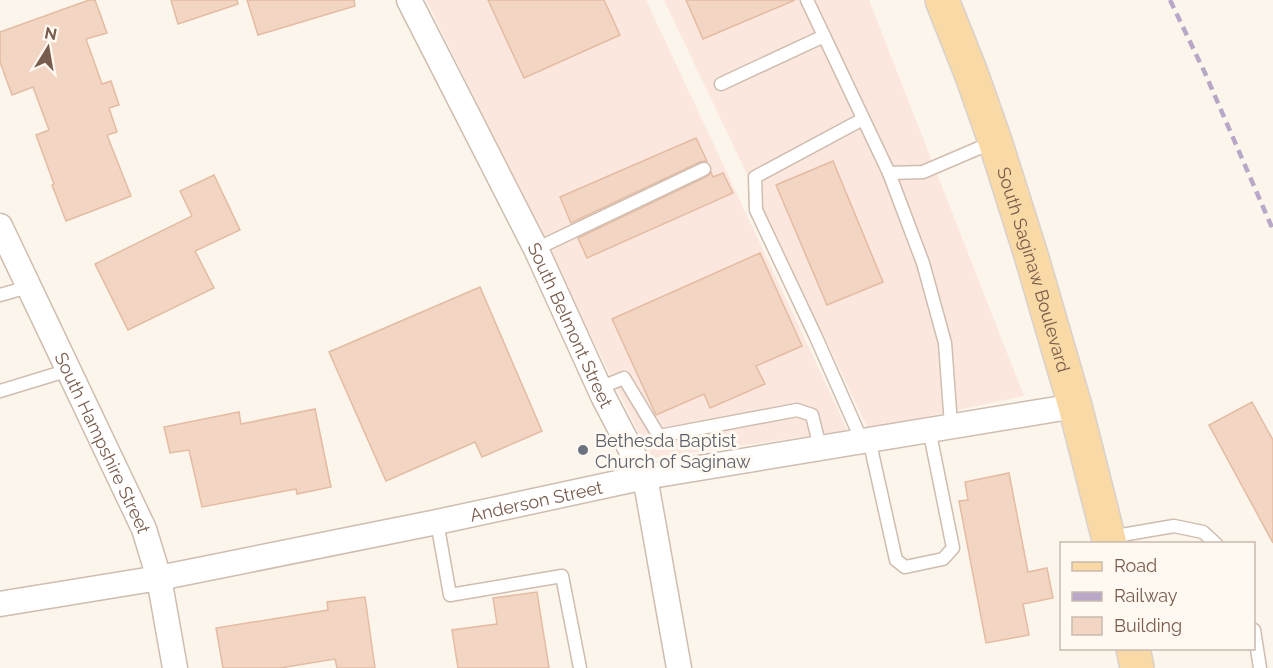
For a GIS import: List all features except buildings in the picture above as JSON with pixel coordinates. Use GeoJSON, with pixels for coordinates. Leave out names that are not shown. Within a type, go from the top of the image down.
{"type":"FeatureCollection","features":[{"type":"Feature","properties":{"kind":"main road","name":"South Saginaw Boulevard"},"geometry":{"type":"LineString","coordinates":[[942,0],[995,141],[1031,255],[1075,406],[1109,541]]}},
{"type":"Feature","properties":{"kind":"main road"},"geometry":{"type":"LineString","coordinates":[[1133,650],[1137,668]]}},
{"type":"Feature","properties":{"kind":"street","name":"South Belmont Street"},"geometry":{"type":"LineString","coordinates":[[409,0],[536,249],[599,388],[645,477],[679,668]]}},
{"type":"Feature","properties":{"kind":"street","name":"South Hampshire Street"},"geometry":{"type":"LineString","coordinates":[[0,226],[144,529],[159,578],[175,668]]}},
{"type":"Feature","properties":{"kind":"street","name":"Anderson Street"},"geometry":{"type":"LineString","coordinates":[[0,604],[159,578],[645,477],[1075,406]]}},
{"type":"Feature","properties":{"kind":"lane"},"geometry":{"type":"LineString","coordinates":[[807,0],[889,173],[923,263],[945,343],[940,427],[953,548],[943,559],[905,567],[896,560],[866,440],[756,210],[754,177],[863,119]]}},
{"type":"Feature","properties":{"kind":"lane"},"geometry":{"type":"LineString","coordinates":[[721,84],[824,36]]}},
{"type":"Feature","properties":{"kind":"lane"},"geometry":{"type":"LineString","coordinates":[[889,173],[923,172],[995,141]]}},
{"type":"Feature","properties":{"kind":"lane"},"geometry":{"type":"LineString","coordinates":[[536,249],[704,169]]}},
{"type":"Feature","properties":{"kind":"lane"},"geometry":{"type":"LineString","coordinates":[[0,295],[28,287]]}},
{"type":"Feature","properties":{"kind":"lane"},"geometry":{"type":"LineString","coordinates":[[0,391],[69,370]]}},
{"type":"Feature","properties":{"kind":"lane"},"geometry":{"type":"LineString","coordinates":[[599,388],[624,378],[659,436],[797,410],[812,415],[820,447]]}},
{"type":"Feature","properties":{"kind":"lane"},"geometry":{"type":"LineString","coordinates":[[437,522],[450,595],[562,576],[580,668]]}},
{"type":"Feature","properties":{"kind":"lane"},"geometry":{"type":"LineString","coordinates":[[1109,541],[1174,526],[1203,532],[1215,542]]}},
{"type":"Feature","properties":{"kind":"lane"},"geometry":{"type":"LineString","coordinates":[[1255,636],[1260,668]]}},
{"type":"Feature","properties":{"kind":"shaded area"},"geometry":{"type":"Polygon","coordinates":[[[426,0],[646,0],[848,431],[651,458],[426,0]]]}},
{"type":"Feature","properties":{"kind":"shaded area"},"geometry":{"type":"Polygon","coordinates":[[[664,0],[869,0],[1024,396],[868,429],[664,0]]]}},
{"type":"Feature","properties":{"kind":"railway"},"geometry":{"type":"LineString","coordinates":[[1170,0],[1205,73],[1273,230]]}},
{"type":"Feature","properties":{"kind":"place","name":"Bethesda Baptist Church of Saginaw"},"geometry":{"type":"Point","coordinates":[583,450]}}]}
